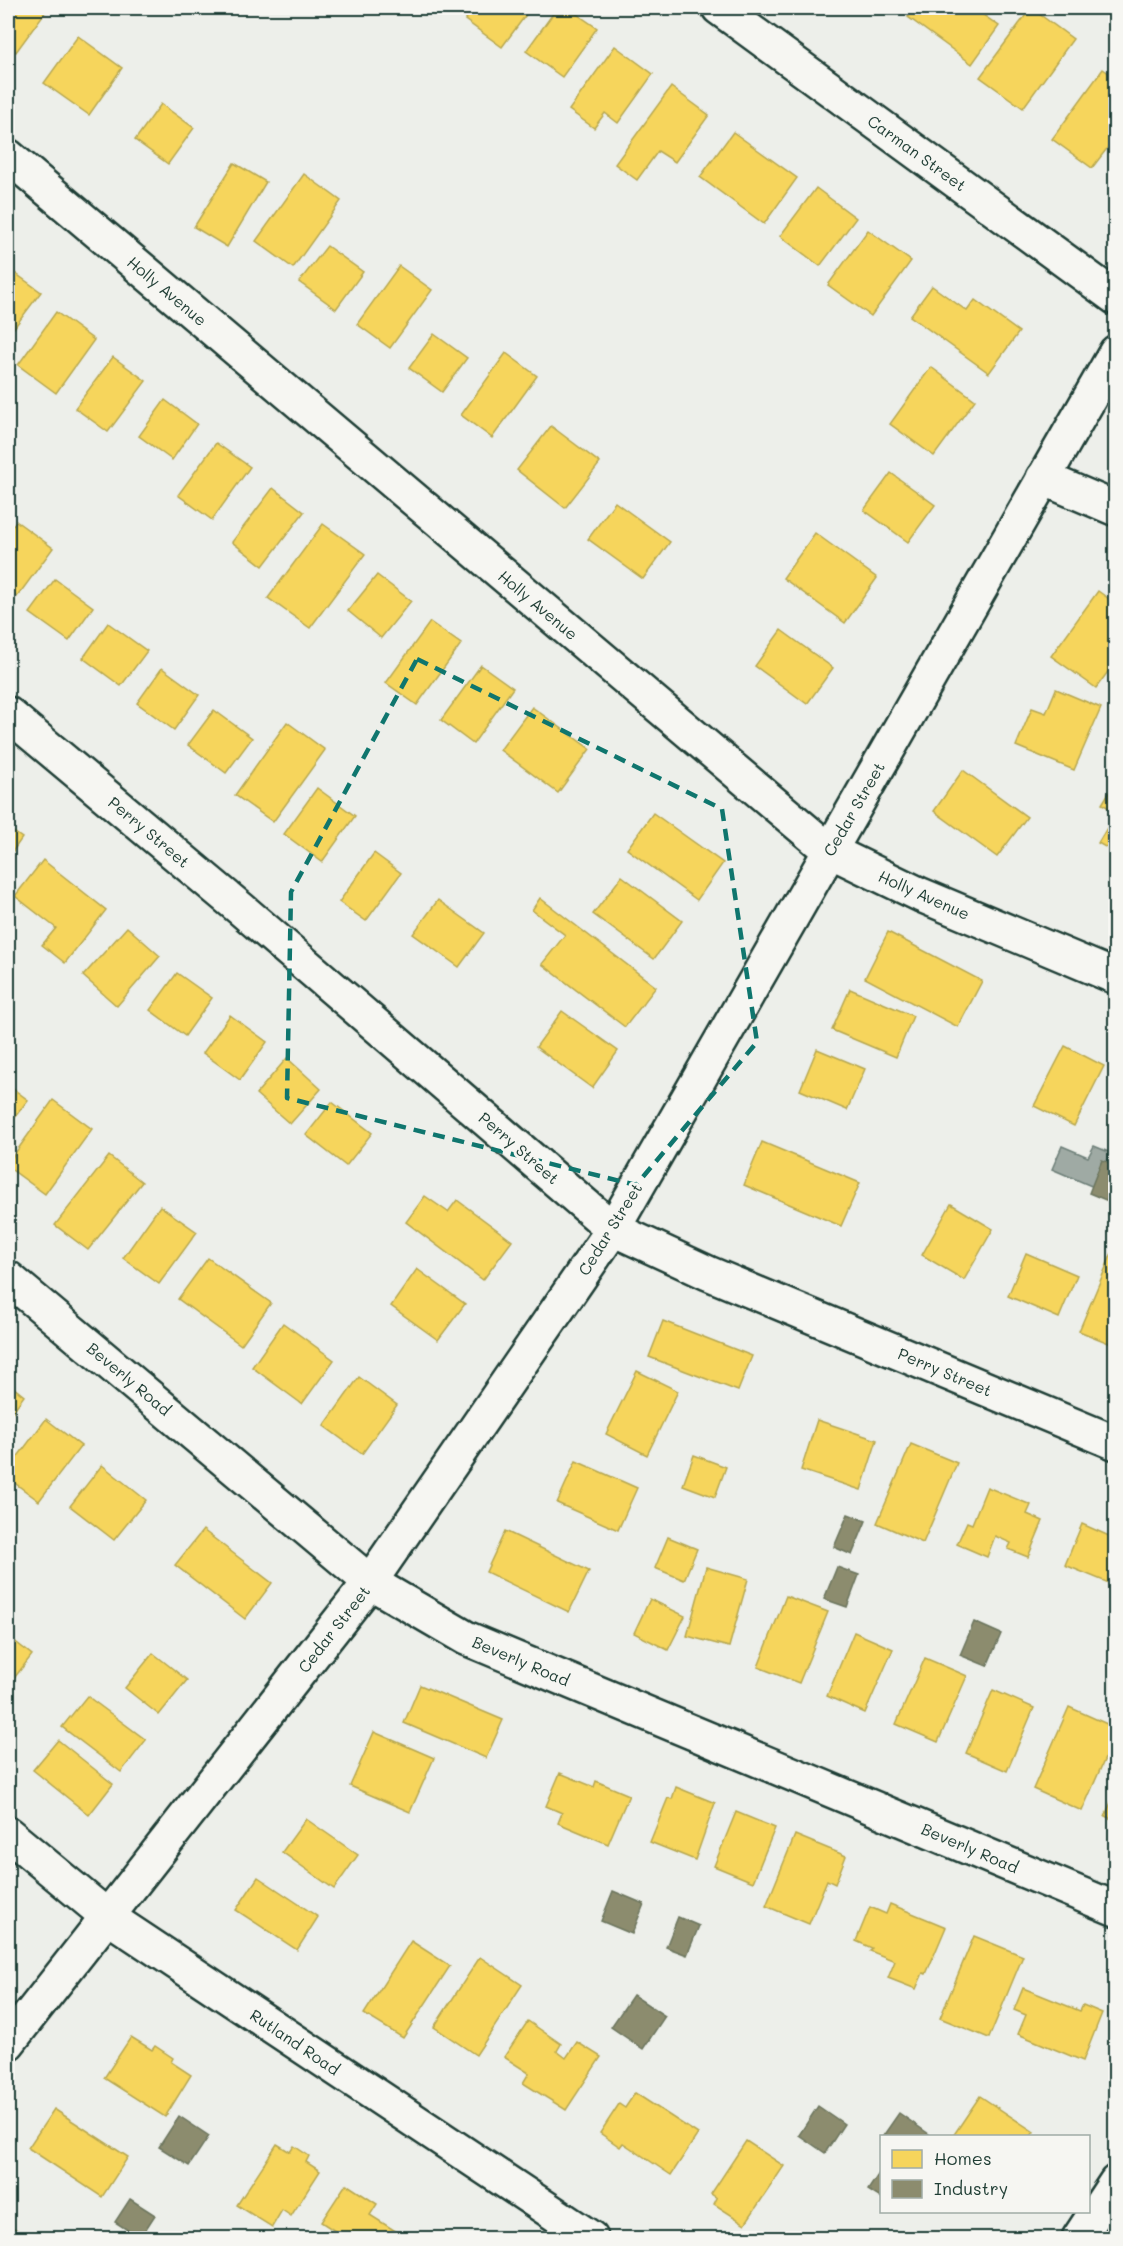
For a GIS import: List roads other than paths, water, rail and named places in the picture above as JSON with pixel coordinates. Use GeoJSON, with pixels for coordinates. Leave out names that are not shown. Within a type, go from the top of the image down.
{"type":"FeatureCollection","features":[{"type":"Feature","properties":{"kind":"street","name":"Carman Street"},"geometry":{"type":"LineString","coordinates":[[719,8],[1116,298]]}},
{"type":"Feature","properties":{"kind":"street","name":"Holly Avenue"},"geometry":{"type":"LineString","coordinates":[[8,156],[830,851],[921,896],[1116,977]]}},
{"type":"Feature","properties":{"kind":"street","name":"Cedar Street"},"geometry":{"type":"LineString","coordinates":[[8,2043],[370,1582],[613,1229],[1116,352]]}},
{"type":"Feature","properties":{"kind":"street"},"geometry":{"type":"LineString","coordinates":[[1043,478],[1116,509]]}},
{"type":"Feature","properties":{"kind":"street","name":"Perry Street"},"geometry":{"type":"LineString","coordinates":[[8,714],[240,909],[613,1229],[708,1273],[1116,1443]]}},
{"type":"Feature","properties":{"kind":"street","name":"Beverly Road"},"geometry":{"type":"LineString","coordinates":[[8,1278],[370,1582],[466,1638],[1116,1909]]}},
{"type":"Feature","properties":{"kind":"street","name":"Rutland Road"},"geometry":{"type":"LineString","coordinates":[[8,1834],[108,1917],[591,2238]]}},
{"type":"Feature","properties":{"kind":"street"},"geometry":{"type":"LineString","coordinates":[[1079,2238],[1116,2182]]}}]}
